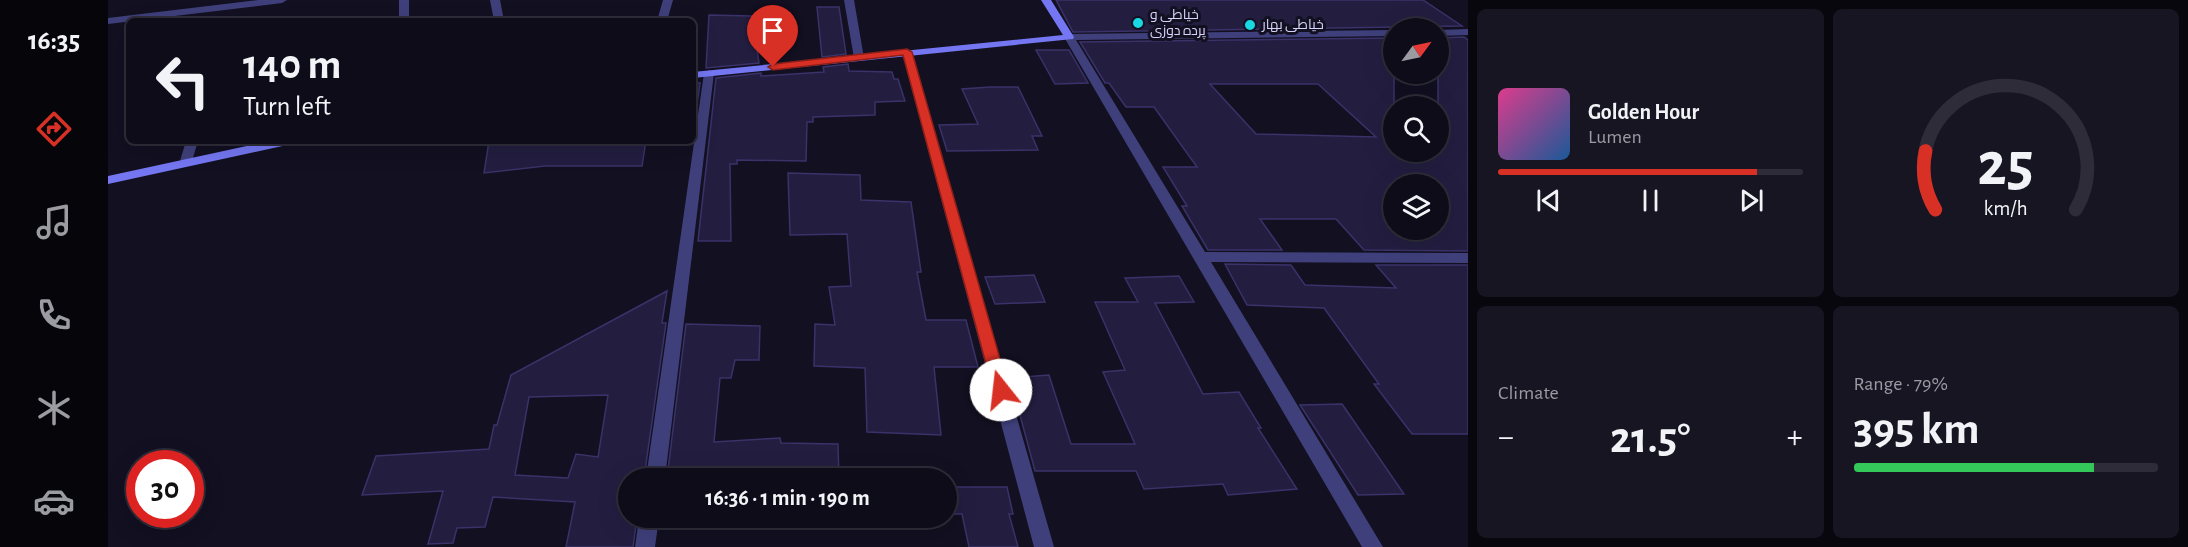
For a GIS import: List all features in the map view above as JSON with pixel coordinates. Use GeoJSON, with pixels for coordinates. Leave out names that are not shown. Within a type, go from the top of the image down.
{"type":"FeatureCollection","features":[{"type":"Feature","properties":{"kind":"street"},"geometry":{"type":"LineString","coordinates":[[134,18],[282,0]]}},
{"type":"Feature","properties":{"kind":"street"},"geometry":{"type":"LineString","coordinates":[[404,0],[404,18]]}},
{"type":"Feature","properties":{"kind":"street"},"geometry":{"type":"LineString","coordinates":[[495,0],[498,18]]}},
{"type":"Feature","properties":{"kind":"street"},"geometry":{"type":"LineString","coordinates":[[663,18],[668,0]]}},
{"type":"Feature","properties":{"kind":"street"},"geometry":{"type":"LineString","coordinates":[[849,0],[859,58]]}},
{"type":"Feature","properties":{"kind":"street"},"geometry":{"type":"LineString","coordinates":[[1046,0],[1063,24],[1069,38],[1373,547]]}},
{"type":"Feature","properties":{"kind":"street"},"geometry":{"type":"LineString","coordinates":[[228,18],[231,7]]}},
{"type":"Feature","properties":{"kind":"street"},"geometry":{"type":"LineString","coordinates":[[108,21],[126,19]]}},
{"type":"Feature","properties":{"kind":"street"},"geometry":{"type":"LineString","coordinates":[[1449,33],[1468,32]]}},
{"type":"Feature","properties":{"kind":"street"},"geometry":{"type":"LineString","coordinates":[[696,75],[907,52],[1069,38],[1383,33]]}},
{"type":"Feature","properties":{"kind":"street"},"geometry":{"type":"LineString","coordinates":[[907,52],[1044,547]]}},
{"type":"Feature","properties":{"kind":"street"},"geometry":{"type":"LineString","coordinates":[[656,468],[709,73]]}},
{"type":"Feature","properties":{"kind":"street"},"geometry":{"type":"LineString","coordinates":[[186,161],[191,144]]}},
{"type":"Feature","properties":{"kind":"street"},"geometry":{"type":"LineString","coordinates":[[108,180],[186,161],[272,144]]}},
{"type":"Feature","properties":{"kind":"street"},"geometry":{"type":"LineString","coordinates":[[1199,257],[1468,258]]}},
{"type":"Feature","properties":{"kind":"street"},"geometry":{"type":"LineString","coordinates":[[645,547],[648,528]]}},
{"type":"Feature","properties":{"kind":"building"},"geometry":{"type":"Polygon","coordinates":[[[1056,0],[1423,0],[1462,26],[1449,26],[1449,18],[1383,18],[1383,27],[1073,32],[1056,0]]]}},
{"type":"Feature","properties":{"kind":"building"},"geometry":{"type":"Polygon","coordinates":[[[817,7],[839,7],[846,54],[822,57],[817,7]]]}},
{"type":"Feature","properties":{"kind":"building"},"geometry":{"type":"Polygon","coordinates":[[[709,15],[752,16],[759,63],[706,68],[709,15]]]}},
{"type":"Feature","properties":{"kind":"building"},"geometry":{"type":"Polygon","coordinates":[[[1464,37],[1468,40],[1468,251],[1364,250],[1336,219],[1260,219],[1282,250],[1208,250],[1182,206],[1187,206],[1163,167],[1197,167],[1154,107],[1126,107],[1109,83],[1105,83],[1080,42],[1383,38],[1383,84],[1394,84],[1394,96],[1383,96],[1383,162],[1449,162],[1449,96],[1438,96],[1438,84],[1449,84],[1449,38],[1464,37]],[[1210,84],[1256,134],[1376,137],[1318,84],[1210,84]]]}},
{"type":"Feature","properties":{"kind":"building"},"geometry":{"type":"Polygon","coordinates":[[[1036,50],[1069,50],[1088,83],[1055,84],[1036,50]]]}},
{"type":"Feature","properties":{"kind":"building"},"geometry":{"type":"Polygon","coordinates":[[[848,64],[849,71],[892,72],[894,79],[898,79],[905,101],[875,102],[875,115],[813,117],[813,122],[807,122],[806,161],[737,160],[737,164],[730,164],[731,241],[698,241],[716,78],[761,73],[761,76],[824,72],[823,67],[848,64]]]}},
{"type":"Feature","properties":{"kind":"building"},"geometry":{"type":"Polygon","coordinates":[[[700,83],[696,112],[696,84],[700,83]]]}},
{"type":"Feature","properties":{"kind":"building"},"geometry":{"type":"Polygon","coordinates":[[[1018,87],[1042,136],[1032,136],[1038,150],[947,151],[939,125],[978,124],[962,89],[1018,87]]]}},
{"type":"Feature","properties":{"kind":"building"},"geometry":{"type":"Polygon","coordinates":[[[489,144],[646,144],[642,166],[545,166],[484,173],[489,144]]]}},
{"type":"Feature","properties":{"kind":"building"},"geometry":{"type":"Polygon","coordinates":[[[788,173],[860,175],[861,200],[911,202],[921,272],[917,272],[926,320],[966,320],[978,367],[934,367],[941,435],[867,432],[865,368],[814,366],[815,324],[835,325],[829,287],[851,286],[847,234],[790,235],[788,173]]]}},
{"type":"Feature","properties":{"kind":"building"},"geometry":{"type":"Polygon","coordinates":[[[1225,264],[1291,265],[1305,285],[1396,288],[1376,265],[1468,265],[1468,434],[1412,434],[1374,384],[1379,384],[1324,308],[1247,305],[1225,264]]]}},
{"type":"Feature","properties":{"kind":"building"},"geometry":{"type":"Polygon","coordinates":[[[1034,275],[1045,302],[995,304],[985,277],[1034,275]]]}},
{"type":"Feature","properties":{"kind":"building"},"geometry":{"type":"Polygon","coordinates":[[[1179,276],[1194,302],[1155,303],[1203,394],[1239,392],[1261,428],[1258,428],[1297,489],[1228,495],[1223,484],[1144,489],[1136,471],[1035,471],[1010,378],[1049,375],[1071,444],[1135,444],[1103,372],[1125,370],[1095,302],[1138,302],[1125,278],[1179,276]]]}},
{"type":"Feature","properties":{"kind":"building"},"geometry":{"type":"Polygon","coordinates":[[[667,291],[662,323],[666,323],[645,468],[618,468],[618,528],[636,528],[633,547],[566,547],[575,502],[493,497],[485,527],[457,528],[453,543],[428,544],[443,491],[362,495],[376,456],[489,449],[494,425],[497,425],[511,375],[667,291]],[[608,395],[529,397],[515,475],[568,478],[576,454],[598,457],[608,395]]]}},
{"type":"Feature","properties":{"kind":"building"},"geometry":{"type":"Polygon","coordinates":[[[686,324],[760,326],[759,360],[735,360],[731,378],[720,378],[714,442],[780,438],[781,443],[838,444],[839,468],[668,468],[686,324]]]}},
{"type":"Feature","properties":{"kind":"building"},"geometry":{"type":"Polygon","coordinates":[[[1342,404],[1404,494],[1358,495],[1300,405],[1342,404]]]}},
{"type":"Feature","properties":{"kind":"building"},"geometry":{"type":"Polygon","coordinates":[[[957,487],[1007,487],[1013,514],[1009,514],[1018,547],[969,547],[962,514],[957,514],[957,487]]]}},
{"type":"Feature","properties":{"kind":"place","name":"خیاطی و پرده دوزی"},"geometry":{"type":"Point","coordinates":[1138,23]}},
{"type":"Feature","properties":{"kind":"place","name":"خیاطی بهار"},"geometry":{"type":"Point","coordinates":[1250,25]}},
{"type":"Feature","properties":{"kind":"route"},"geometry":{"type":"LineString","coordinates":[[773,67],[907,52],[1001,390]]}}]}
